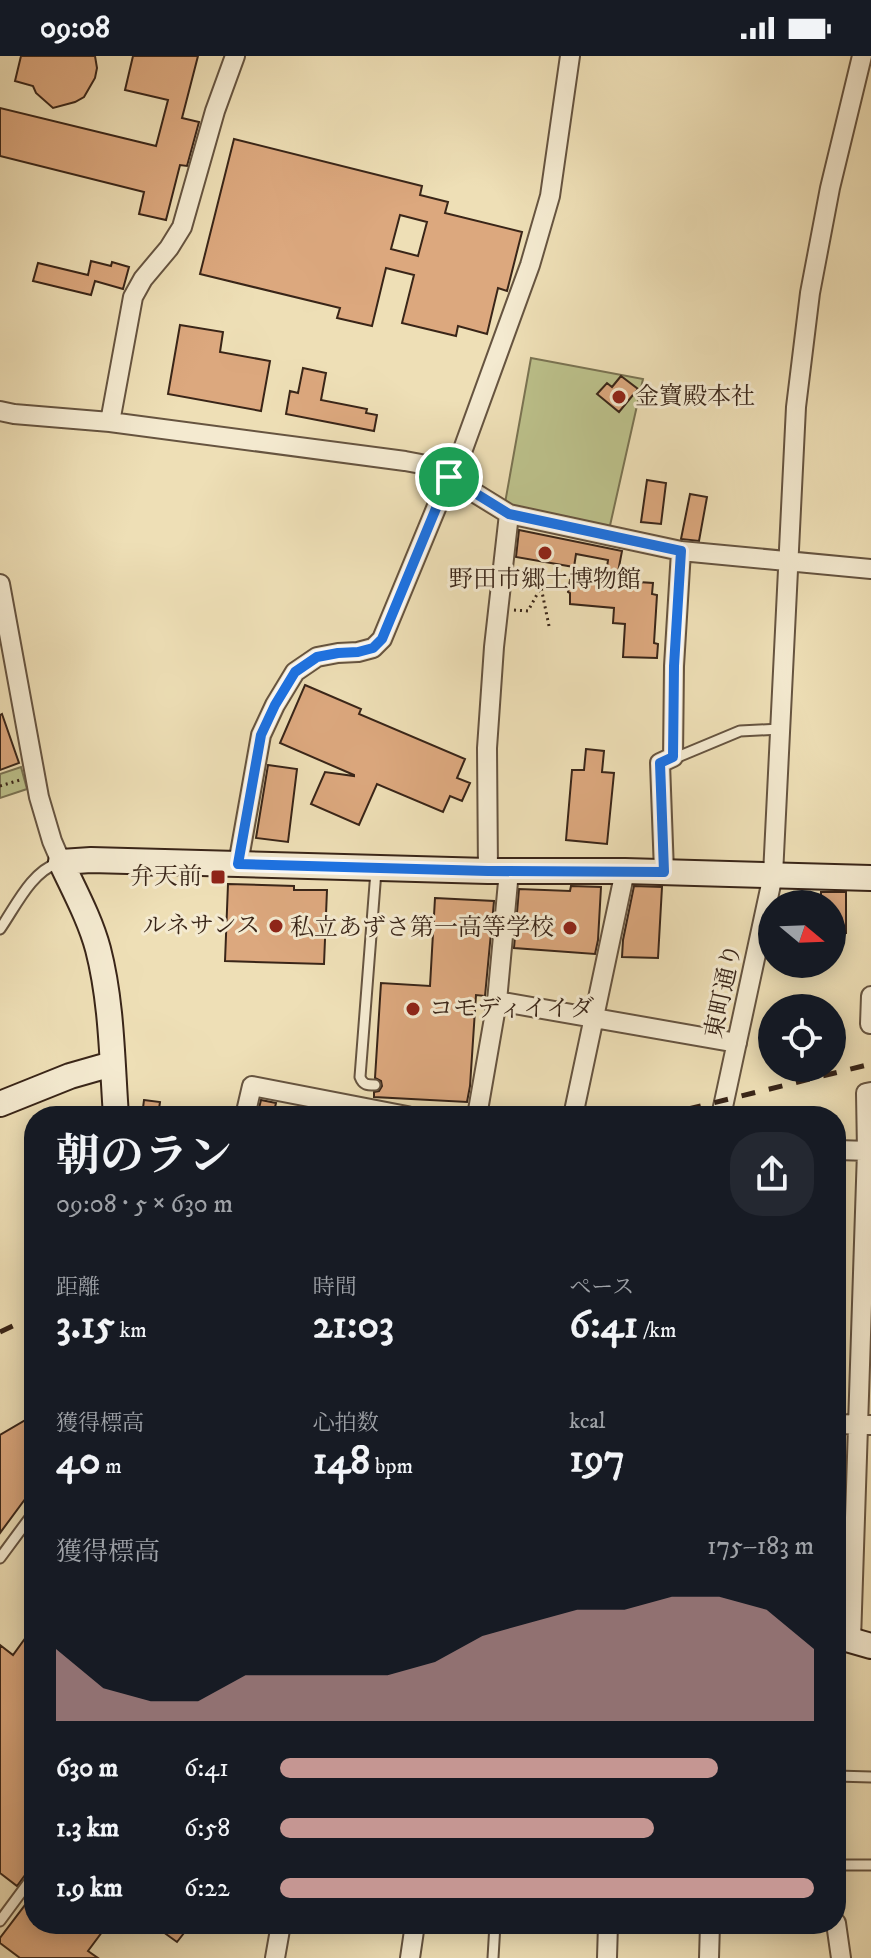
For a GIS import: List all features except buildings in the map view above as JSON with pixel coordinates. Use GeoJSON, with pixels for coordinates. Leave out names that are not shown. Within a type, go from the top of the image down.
{"type":"FeatureCollection","features":[{"type":"Feature","properties":{"kind":"street"},"geometry":{"type":"LineString","coordinates":[[110,422],[133,297],[182,227],[215,111],[235,56]]}},
{"type":"Feature","properties":{"kind":"street"},"geometry":{"type":"LineString","coordinates":[[238,864],[261,735],[275,705],[295,672],[317,657],[373,648],[382,639],[462,452],[530,265],[550,196],[570,56]]}},
{"type":"Feature","properties":{"kind":"street","name":"東町通り"},"geometry":{"type":"LineString","coordinates":[[723,1106],[773,875],[796,407],[810,293],[830,188],[862,56]]}},
{"type":"Feature","properties":{"kind":"street"},"geometry":{"type":"LineString","coordinates":[[0,411],[110,422],[405,461],[437,467],[509,514],[681,551],[871,569]]}},
{"type":"Feature","properties":{"kind":"street"},"geometry":{"type":"LineString","coordinates":[[479,1106],[497,1001],[498,871],[487,748],[509,514]]}},
{"type":"Feature","properties":{"kind":"street"},"geometry":{"type":"LineString","coordinates":[[664,872],[660,763],[673,757],[674,666],[681,551]]}},
{"type":"Feature","properties":{"kind":"street"},"geometry":{"type":"LineString","coordinates":[[0,584],[39,797],[52,841],[97,945],[104,975],[115,1106]]}},
{"type":"Feature","properties":{"kind":"street"},"geometry":{"type":"LineString","coordinates":[[61,862],[91,860],[871,878]]}},
{"type":"Feature","properties":{"kind":"street"},"geometry":{"type":"LineString","coordinates":[[575,1106],[625,871]]}},
{"type":"Feature","properties":{"kind":"street"},"geometry":{"type":"LineString","coordinates":[[870,1024],[871,996]]}},
{"type":"Feature","properties":{"kind":"street"},"geometry":{"type":"LineString","coordinates":[[497,1001],[737,1043]]}},
{"type":"Feature","properties":{"kind":"street"},"geometry":{"type":"LineString","coordinates":[[0,1104],[59,1079],[112,1064]]}},
{"type":"Feature","properties":{"kind":"street"},"geometry":{"type":"LineString","coordinates":[[247,1106],[252,1086],[355,1106]]}},
{"type":"Feature","properties":{"kind":"street"},"geometry":{"type":"LineString","coordinates":[[853,1640],[864,1425],[869,1151],[866,1093],[871,1092]]}},
{"type":"Feature","properties":{"kind":"street"},"geometry":{"type":"LineString","coordinates":[[846,1150],[869,1151]]}},
{"type":"Feature","properties":{"kind":"street"},"geometry":{"type":"LineString","coordinates":[[275,1958],[279,1934]]}},
{"type":"Feature","properties":{"kind":"street"},"geometry":{"type":"LineString","coordinates":[[410,1958],[414,1934]]}},
{"type":"Feature","properties":{"kind":"street"},"geometry":{"type":"LineString","coordinates":[[607,1958],[608,1934]]}},
{"type":"Feature","properties":{"kind":"street"},"geometry":{"type":"LineString","coordinates":[[709,1958],[710,1934]]}},
{"type":"Feature","properties":{"kind":"street"},"geometry":{"type":"LineString","coordinates":[[838,1934],[841,1958]]}},
{"type":"Feature","properties":{"kind":"lane"},"geometry":{"type":"LineString","coordinates":[[673,757],[740,731],[780,729]]}},
{"type":"Feature","properties":{"kind":"lane"},"geometry":{"type":"LineString","coordinates":[[0,929],[34,878],[49,866],[61,862]]}},
{"type":"Feature","properties":{"kind":"lane"},"geometry":{"type":"LineString","coordinates":[[375,1085],[367,1085],[360,1077],[377,868]]}},
{"type":"Feature","properties":{"kind":"lane"},"geometry":{"type":"LineString","coordinates":[[0,1558],[24,1526]]}},
{"type":"Feature","properties":{"kind":"lane"},"geometry":{"type":"LineString","coordinates":[[846,1776],[871,1777]]}},
{"type":"Feature","properties":{"kind":"lane"},"geometry":{"type":"LineString","coordinates":[[846,1865],[871,1865]]}},
{"type":"Feature","properties":{"kind":"lane"},"geometry":{"type":"LineString","coordinates":[[0,1921],[24,1889]]}},
{"type":"Feature","properties":{"kind":"lane"},"geometry":{"type":"LineString","coordinates":[[493,1958],[494,1934]]}},
{"type":"Feature","properties":{"kind":"path"},"geometry":{"type":"LineString","coordinates":[[541,565],[541,587],[549,626]]}},
{"type":"Feature","properties":{"kind":"path"},"geometry":{"type":"LineString","coordinates":[[498,609],[528,611],[541,587]]}},
{"type":"Feature","properties":{"kind":"path"},"geometry":{"type":"LineString","coordinates":[[541,587],[565,588]]}},
{"type":"Feature","properties":{"kind":"green space"},"geometry":{"type":"Polygon","coordinates":[[[531,358],[643,379],[609,530],[513,509],[505,503],[531,358]]]}},
{"type":"Feature","properties":{"kind":"green space"},"geometry":{"type":"Polygon","coordinates":[[[21,767],[27,789],[0,798],[0,774],[21,767]]]}},
{"type":"Feature","properties":{"kind":"railway"},"geometry":{"type":"LineString","coordinates":[[701,1106],[871,1064]]}},
{"type":"Feature","properties":{"kind":"railway"},"geometry":{"type":"LineString","coordinates":[[0,1332],[24,1321]]}},
{"type":"Feature","properties":{"kind":"place","name":"金寶殿本社"},"geometry":{"type":"Point","coordinates":[619,397]}},
{"type":"Feature","properties":{"kind":"place","name":"野田市郷土博物館"},"geometry":{"type":"Point","coordinates":[545,553]}},
{"type":"Feature","properties":{"kind":"place","name":"弁天前"},"geometry":{"type":"Point","coordinates":[218,877]}},
{"type":"Feature","properties":{"kind":"place","name":"ルネサンス"},"geometry":{"type":"Point","coordinates":[276,926]}},
{"type":"Feature","properties":{"kind":"place","name":"私立あずさ第一高等学校"},"geometry":{"type":"Point","coordinates":[570,928]}},
{"type":"Feature","properties":{"kind":"place","name":"コモディイイダ"},"geometry":{"type":"Point","coordinates":[413,1009]}},
{"type":"Feature","properties":{"kind":"route"},"geometry":{"type":"LineString","coordinates":[[449,477],[509,514],[681,551],[674,666],[673,757],[660,763],[664,872],[238,864],[261,735],[275,705],[295,672],[317,657],[373,648],[382,639],[449,477]]}}]}
